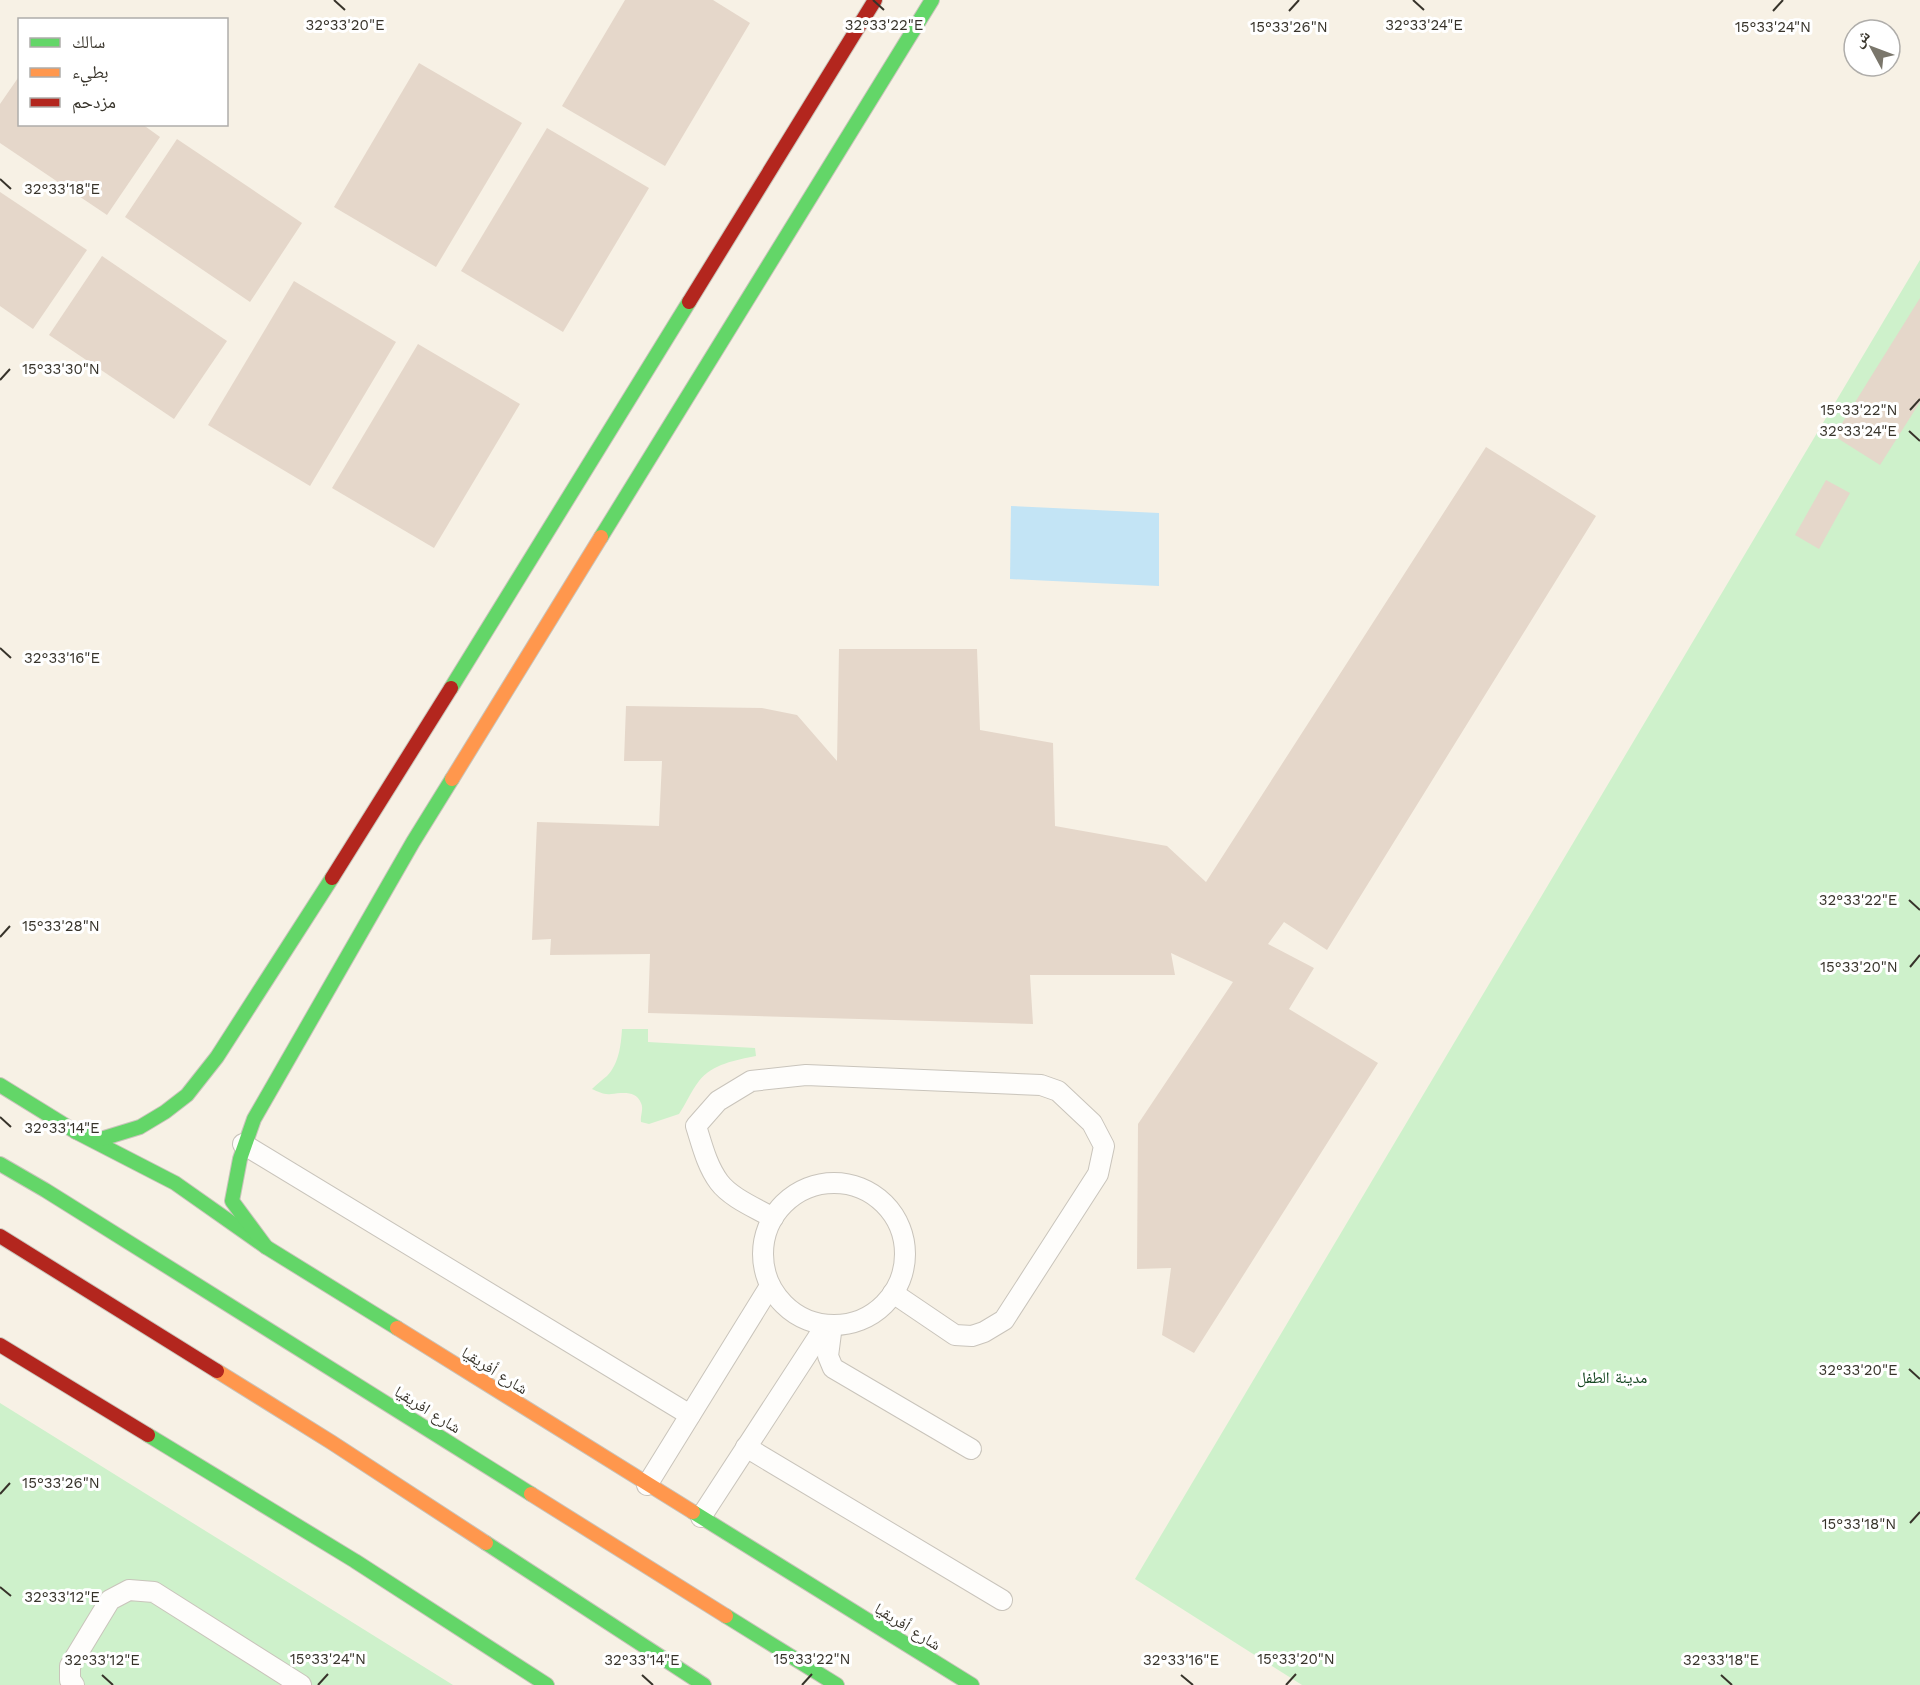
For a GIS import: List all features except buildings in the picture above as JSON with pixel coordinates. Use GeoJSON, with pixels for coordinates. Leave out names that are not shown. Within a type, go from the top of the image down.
{"type":"FeatureCollection","features":[{"type":"Feature","properties":{"kind":"main road"},"geometry":{"type":"LineString","coordinates":[[76,1132],[101,1139],[140,1127],[165,1113],[187,1095],[217,1057],[377,807],[875,0]]}},
{"type":"Feature","properties":{"kind":"main road"},"geometry":{"type":"LineString","coordinates":[[266,1247],[232,1201],[236,1169],[243,1144],[254,1119],[413,842],[932,0]]}},
{"type":"Feature","properties":{"kind":"main road","name":"شارع أفريقيا"},"geometry":{"type":"LineString","coordinates":[[0,1084],[76,1132],[175,1184],[266,1247],[972,1685]]}},
{"type":"Feature","properties":{"kind":"main road","name":"شارع افريقيا"},"geometry":{"type":"LineString","coordinates":[[0,1164],[156,1258],[837,1685]]}},
{"type":"Feature","properties":{"kind":"main road"},"geometry":{"type":"LineString","coordinates":[[0,1236],[331,1442],[704,1685]]}},
{"type":"Feature","properties":{"kind":"main road"},"geometry":{"type":"LineString","coordinates":[[0,1346],[355,1561],[516,1677],[547,1685]]}},
{"type":"Feature","properties":{"kind":"lane"},"geometry":{"type":"LineString","coordinates":[[773,1218],[738,1198],[719,1183],[696,1126],[718,1101],[751,1081],[806,1075],[1041,1085],[1058,1092],[1092,1123],[1104,1146],[1098,1174],[1004,1320],[972,1336],[955,1335],[893,1293]]}},
{"type":"Feature","properties":{"kind":"lane"},"geometry":{"type":"LineString","coordinates":[[243,1144],[690,1415]]}},
{"type":"Feature","properties":{"kind":"lane"},"geometry":{"type":"LineString","coordinates":[[831,1183],[855,1185],[876,1196],[892,1212],[903,1233],[906,1256],[901,1279],[889,1300],[872,1315],[850,1324],[829,1325],[804,1319],[784,1305],[770,1286],[764,1264],[764,1240],[773,1218],[788,1201],[808,1188],[831,1183]]}},
{"type":"Feature","properties":{"kind":"lane"},"geometry":{"type":"LineString","coordinates":[[647,1485],[770,1286]]}},
{"type":"Feature","properties":{"kind":"lane"},"geometry":{"type":"LineString","coordinates":[[700,1517],[829,1325]]}},
{"type":"Feature","properties":{"kind":"lane"},"geometry":{"type":"LineString","coordinates":[[829,1325],[828,1356],[833,1368],[971,1449]]}},
{"type":"Feature","properties":{"kind":"lane"},"geometry":{"type":"LineString","coordinates":[[747,1447],[1002,1599]]}},
{"type":"Feature","properties":{"kind":"lane"},"geometry":{"type":"LineString","coordinates":[[74,1685],[70,1680],[70,1666],[110,1600],[129,1590],[154,1592],[290,1682]]}},
{"type":"Feature","properties":{"kind":"green space","name":"مدينة الطفل"},"geometry":{"type":"Polygon","coordinates":[[[1920,260],[1920,1685],[1302,1685],[1135,1579],[1920,260]]]}},
{"type":"Feature","properties":{"kind":"green space"},"geometry":{"type":"Polygon","coordinates":[[[622,1029],[648,1029],[648,1042],[755,1048],[756,1056],[740,1059],[711,1070],[696,1085],[679,1114],[649,1124],[641,1122],[642,1105],[636,1096],[628,1093],[606,1094],[592,1089],[607,1076],[617,1060],[622,1029]]]}},
{"type":"Feature","properties":{"kind":"green space"},"geometry":{"type":"Polygon","coordinates":[[[0,1403],[453,1685],[0,1685],[0,1403]]]}},
{"type":"Feature","properties":{"kind":"water"},"geometry":{"type":"Polygon","coordinates":[[[1011,506],[1159,513],[1159,586],[1010,579],[1011,506]]]}},
{"type":"Feature","properties":{"kind":"traffic: fast"},"geometry":{"type":"LineString","coordinates":[[601,537],[932,0]]}},
{"type":"Feature","properties":{"kind":"traffic: fast"},"geometry":{"type":"LineString","coordinates":[[451,688],[689,302]]}},
{"type":"Feature","properties":{"kind":"traffic: fast"},"geometry":{"type":"LineString","coordinates":[[266,1247],[232,1201],[240,1159],[254,1119],[413,842],[452,779]]}},
{"type":"Feature","properties":{"kind":"traffic: fast"},"geometry":{"type":"LineString","coordinates":[[76,1132],[101,1139],[140,1127],[187,1095],[217,1057],[332,878]]}},
{"type":"Feature","properties":{"kind":"traffic: fast"},"geometry":{"type":"LineString","coordinates":[[0,1085],[76,1132],[175,1183],[266,1247],[397,1328]]}},
{"type":"Feature","properties":{"kind":"traffic: fast"},"geometry":{"type":"LineString","coordinates":[[0,1164],[531,1494]]}},
{"type":"Feature","properties":{"kind":"traffic: fast"},"geometry":{"type":"LineString","coordinates":[[148,1435],[355,1561],[547,1685]]}},
{"type":"Feature","properties":{"kind":"traffic: fast"},"geometry":{"type":"LineString","coordinates":[[693,1512],[972,1685]]}},
{"type":"Feature","properties":{"kind":"traffic: fast"},"geometry":{"type":"LineString","coordinates":[[486,1543],[704,1685]]}},
{"type":"Feature","properties":{"kind":"traffic: fast"},"geometry":{"type":"LineString","coordinates":[[726,1616],[837,1685]]}},
{"type":"Feature","properties":{"kind":"traffic: slow"},"geometry":{"type":"LineString","coordinates":[[452,779],[601,537]]}},
{"type":"Feature","properties":{"kind":"traffic: slow"},"geometry":{"type":"LineString","coordinates":[[397,1328],[693,1512]]}},
{"type":"Feature","properties":{"kind":"traffic: slow"},"geometry":{"type":"LineString","coordinates":[[217,1371],[486,1543]]}},
{"type":"Feature","properties":{"kind":"traffic: slow"},"geometry":{"type":"LineString","coordinates":[[531,1494],[726,1616]]}},
{"type":"Feature","properties":{"kind":"traffic: jam"},"geometry":{"type":"LineString","coordinates":[[689,302],[875,0]]}},
{"type":"Feature","properties":{"kind":"traffic: jam"},"geometry":{"type":"LineString","coordinates":[[332,878],[451,688]]}},
{"type":"Feature","properties":{"kind":"traffic: jam"},"geometry":{"type":"LineString","coordinates":[[0,1236],[217,1371]]}},
{"type":"Feature","properties":{"kind":"traffic: jam"},"geometry":{"type":"LineString","coordinates":[[0,1345],[148,1435]]}}]}
